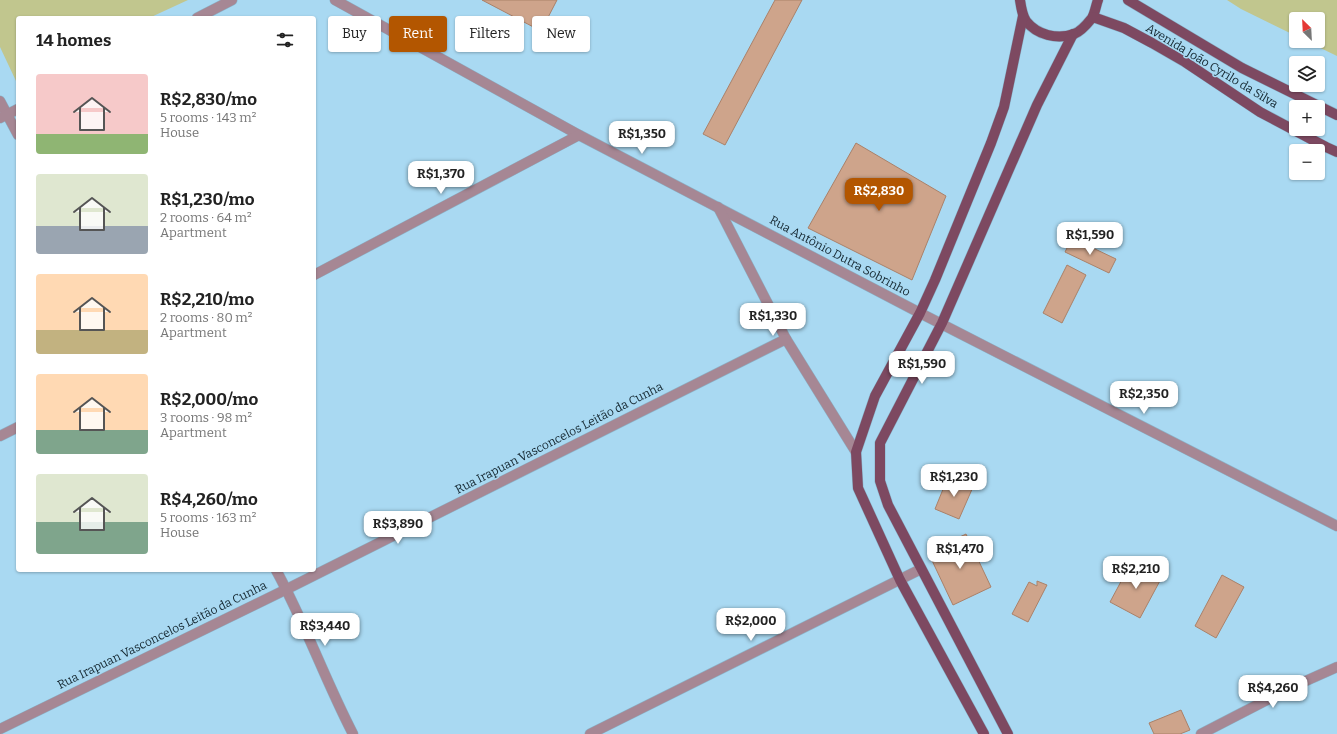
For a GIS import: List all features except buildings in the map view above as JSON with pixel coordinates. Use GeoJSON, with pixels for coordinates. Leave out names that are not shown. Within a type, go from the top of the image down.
{"type":"FeatureCollection","features":[{"type":"Feature","properties":{"kind":"main road"},"geometry":{"type":"LineString","coordinates":[[984,734],[900,580],[858,488],[856,452],[875,396],[920,313],[991,143],[1004,107],[1023,16],[1020,0]]}},
{"type":"Feature","properties":{"kind":"main road"},"geometry":{"type":"LineString","coordinates":[[1023,16],[1035,30],[1048,36],[1074,34],[1093,17],[1098,0]]}},
{"type":"Feature","properties":{"kind":"main road","name":"Avenida João Cyrilo da Silva"},"geometry":{"type":"LineString","coordinates":[[1128,0],[1242,68],[1327,112],[1337,115]]}},
{"type":"Feature","properties":{"kind":"main road","name":"Avenida João Cyrilo da Silva"},"geometry":{"type":"LineString","coordinates":[[1093,17],[1124,28],[1152,43],[1186,62],[1260,112],[1326,148],[1337,152]]}},
{"type":"Feature","properties":{"kind":"main road"},"geometry":{"type":"LineString","coordinates":[[1008,734],[888,506],[880,481],[880,443],[942,323],[1037,105],[1074,34]]}},
{"type":"Feature","properties":{"kind":"street"},"geometry":{"type":"LineString","coordinates":[[200,16],[232,0]]}},
{"type":"Feature","properties":{"kind":"street","name":"Rua Antônio Dutra Sobrinho"},"geometry":{"type":"LineString","coordinates":[[335,0],[579,134],[718,207],[920,313],[1337,526]]}},
{"type":"Feature","properties":{"kind":"street"},"geometry":{"type":"LineString","coordinates":[[0,101],[4,116],[16,132]]}},
{"type":"Feature","properties":{"kind":"street"},"geometry":{"type":"LineString","coordinates":[[4,116],[16,110]]}},
{"type":"Feature","properties":{"kind":"street"},"geometry":{"type":"LineString","coordinates":[[316,274],[579,134]]}},
{"type":"Feature","properties":{"kind":"street"},"geometry":{"type":"LineString","coordinates":[[718,207],[786,339],[856,452]]}},
{"type":"Feature","properties":{"kind":"street","name":"Rua Irapuan Vasconcelos Leitão da Cunha"},"geometry":{"type":"LineString","coordinates":[[0,729],[287,588],[786,339]]}},
{"type":"Feature","properties":{"kind":"street"},"geometry":{"type":"LineString","coordinates":[[0,436],[16,428]]}},
{"type":"Feature","properties":{"kind":"street"},"geometry":{"type":"LineString","coordinates":[[590,734],[921,569]]}},
{"type":"Feature","properties":{"kind":"street"},"geometry":{"type":"LineString","coordinates":[[277,572],[287,588],[330,687],[353,734]]}},
{"type":"Feature","properties":{"kind":"street"},"geometry":{"type":"LineString","coordinates":[[1201,734],[1290,688],[1337,667]]}},
{"type":"Feature","properties":{"kind":"green space"},"geometry":{"type":"Polygon","coordinates":[[[0,0],[188,0],[153,16],[16,16],[16,81],[0,47],[0,0]]]}},
{"type":"Feature","properties":{"kind":"green space"},"geometry":{"type":"Polygon","coordinates":[[[1227,0],[1337,0],[1337,56],[1320,48],[1325,48],[1325,12],[1289,12],[1289,33],[1241,9],[1227,0]]]}}]}
